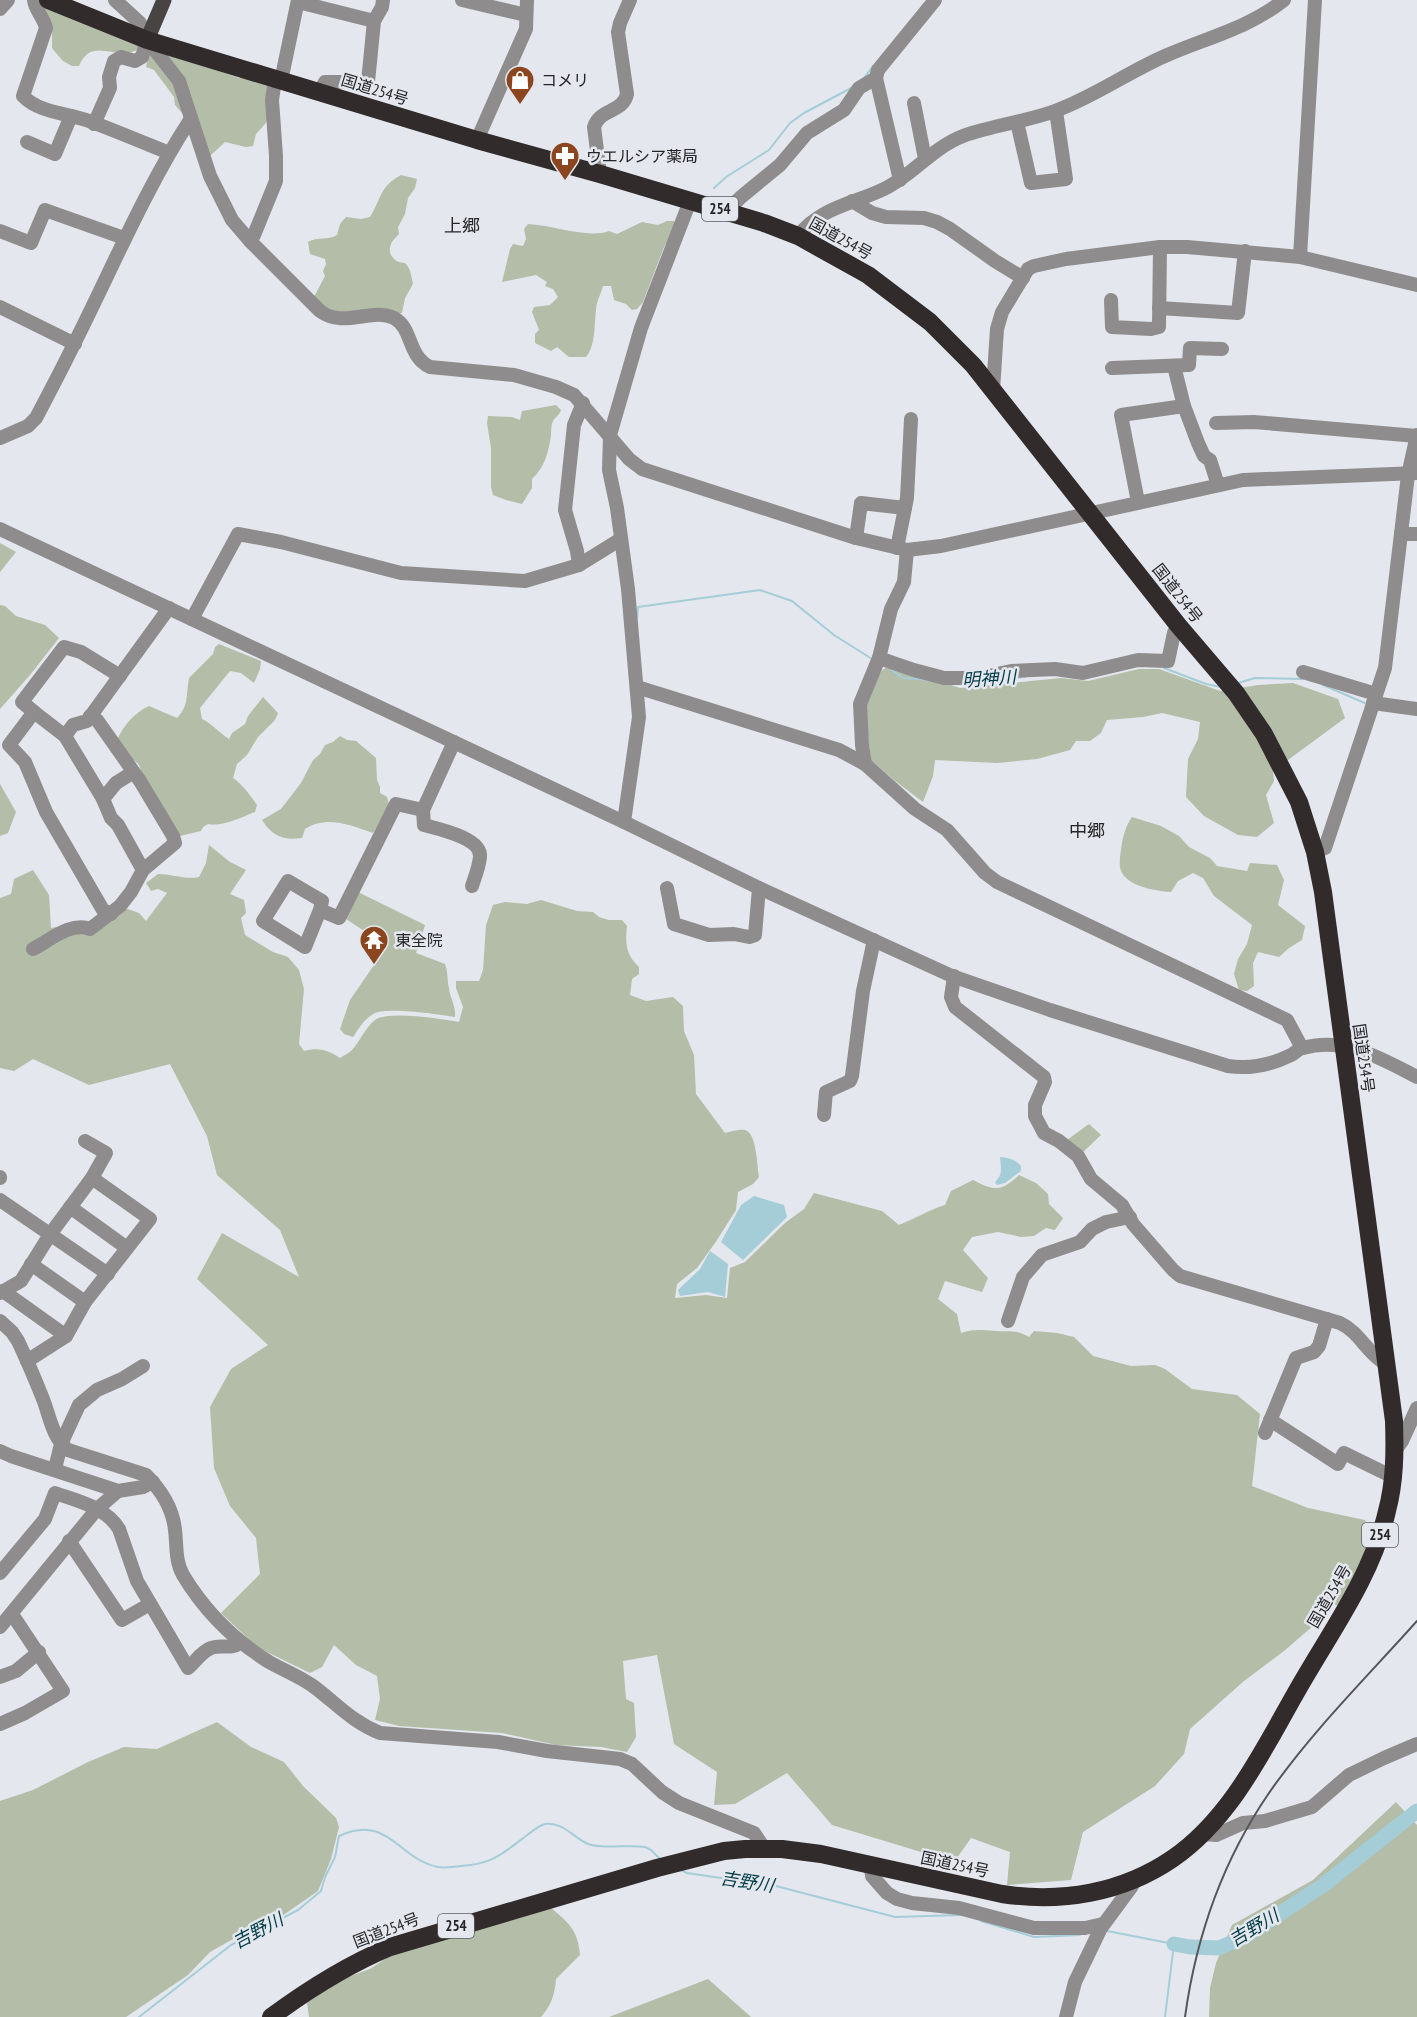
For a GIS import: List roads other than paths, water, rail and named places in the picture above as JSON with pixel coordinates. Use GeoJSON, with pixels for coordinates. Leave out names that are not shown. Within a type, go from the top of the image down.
{"type":"FeatureCollection","features":[{"type":"Feature","properties":{"kind":"highway","name":"国道254号"},"geometry":{"type":"LineString","coordinates":[[48,0],[147,40],[477,140],[730,212],[798,236],[867,275],[902,300],[953,345],[993,390],[1178,625],[1236,693],[1264,734],[1291,783],[1315,852],[1323,896],[1386,1364],[1395,1451],[1393,1477],[1387,1512],[1367,1570],[1236,1792],[1202,1834],[1171,1859],[1132,1880],[1107,1889],[1057,1898],[1031,1898],[1002,1894],[821,1854],[764,1848],[724,1851],[447,1928],[390,1947],[354,1962],[271,2017]]}},
{"type":"Feature","properties":{"kind":"main road"},"geometry":{"type":"LineString","coordinates":[[147,40],[164,0]]}},
{"type":"Feature","properties":{"kind":"street"},"geometry":{"type":"LineString","coordinates":[[0,9],[8,0]]}},
{"type":"Feature","properties":{"kind":"street"},"geometry":{"type":"LineString","coordinates":[[34,0],[44,20],[45,28],[23,96],[29,102],[169,153]]}},
{"type":"Feature","properties":{"kind":"street"},"geometry":{"type":"LineString","coordinates":[[115,0],[140,23],[147,40],[179,81],[210,176],[232,220],[250,241],[327,316],[343,319],[384,315],[392,317],[399,322],[421,363],[429,367],[514,375],[556,387],[574,395],[629,459],[642,470],[856,538],[902,549],[941,546],[1243,480],[1412,474]]}},
{"type":"Feature","properties":{"kind":"street"},"geometry":{"type":"LineString","coordinates":[[319,92],[325,82],[368,82],[374,21],[382,7],[383,0]]}},
{"type":"Feature","properties":{"kind":"street"},"geometry":{"type":"LineString","coordinates":[[463,0],[526,15]]}},
{"type":"Feature","properties":{"kind":"street"},"geometry":{"type":"LineString","coordinates":[[477,140],[526,29],[527,0]]}},
{"type":"Feature","properties":{"kind":"street"},"geometry":{"type":"LineString","coordinates":[[600,174],[594,128],[596,121],[604,113],[625,102],[627,94],[618,32],[630,0]]}},
{"type":"Feature","properties":{"kind":"street"},"geometry":{"type":"LineString","coordinates":[[900,180],[876,78],[878,70],[935,0]]}},
{"type":"Feature","properties":{"kind":"street"},"geometry":{"type":"LineString","coordinates":[[798,236],[806,225],[820,215],[885,189],[900,180],[941,147],[962,136],[1056,111],[1165,56],[1235,29],[1269,12],[1284,0]]}},
{"type":"Feature","properties":{"kind":"street"},"geometry":{"type":"LineString","coordinates":[[1300,257],[1315,0]]}},
{"type":"Feature","properties":{"kind":"street"},"geometry":{"type":"LineString","coordinates":[[250,241],[276,181],[272,107],[298,1],[374,21]]}},
{"type":"Feature","properties":{"kind":"street"},"geometry":{"type":"LineString","coordinates":[[94,124],[110,88],[109,77],[114,61],[121,57],[135,61],[142,57],[147,40]]}},
{"type":"Feature","properties":{"kind":"street"},"geometry":{"type":"LineString","coordinates":[[730,212],[741,197],[780,165],[807,133],[844,110],[859,88],[876,78]]}},
{"type":"Feature","properties":{"kind":"street"},"geometry":{"type":"LineString","coordinates":[[914,103],[925,159]]}},
{"type":"Feature","properties":{"kind":"street"},"geometry":{"type":"LineString","coordinates":[[1017,122],[1030,183],[1066,179],[1056,111]]}},
{"type":"Feature","properties":{"kind":"street"},"geometry":{"type":"LineString","coordinates":[[27,142],[55,154],[71,116]]}},
{"type":"Feature","properties":{"kind":"street"},"geometry":{"type":"LineString","coordinates":[[0,438],[28,426],[36,418],[75,344],[124,238],[169,153],[190,120]]}},
{"type":"Feature","properties":{"kind":"street"},"geometry":{"type":"LineString","coordinates":[[624,822],[639,717],[628,589],[617,508],[609,470],[610,435],[641,328],[690,201]]}},
{"type":"Feature","properties":{"kind":"street"},"geometry":{"type":"LineString","coordinates":[[852,201],[886,218],[924,218],[937,222],[1023,278]]}},
{"type":"Feature","properties":{"kind":"street"},"geometry":{"type":"LineString","coordinates":[[0,231],[32,243],[45,210],[124,238]]}},
{"type":"Feature","properties":{"kind":"street"},"geometry":{"type":"LineString","coordinates":[[993,390],[997,329],[1002,312],[1028,269],[1034,266],[1066,259],[1160,247],[1245,251],[1300,257],[1417,285]]}},
{"type":"Feature","properties":{"kind":"street"},"geometry":{"type":"LineString","coordinates":[[1111,300],[1112,327],[1151,329],[1159,327],[1160,247]]}},
{"type":"Feature","properties":{"kind":"street"},"geometry":{"type":"LineString","coordinates":[[1159,308],[1238,313],[1245,251]]}},
{"type":"Feature","properties":{"kind":"street"},"geometry":{"type":"LineString","coordinates":[[0,308],[75,344]]}},
{"type":"Feature","properties":{"kind":"street"},"geometry":{"type":"LineString","coordinates":[[1112,368],[1189,365],[1190,348],[1222,349]]}},
{"type":"Feature","properties":{"kind":"street"},"geometry":{"type":"LineString","coordinates":[[1174,366],[1184,406],[1204,456],[1210,460],[1218,485]]}},
{"type":"Feature","properties":{"kind":"street"},"geometry":{"type":"LineString","coordinates":[[579,565],[565,510],[574,425],[583,403]]}},
{"type":"Feature","properties":{"kind":"street"},"geometry":{"type":"LineString","coordinates":[[1138,502],[1121,415],[1184,406]]}},
{"type":"Feature","properties":{"kind":"street"},"geometry":{"type":"LineString","coordinates":[[865,764],[860,704],[877,663],[891,609],[904,582],[902,549],[911,419]]}},
{"type":"Feature","properties":{"kind":"street"},"geometry":{"type":"LineString","coordinates":[[1216,423],[1254,422],[1417,435],[1401,534],[1385,668],[1325,848],[1315,852]]}},
{"type":"Feature","properties":{"kind":"street"},"geometry":{"type":"LineString","coordinates":[[856,538],[861,503],[905,508]]}},
{"type":"Feature","properties":{"kind":"street"},"geometry":{"type":"LineString","coordinates":[[0,529],[624,822],[759,888],[954,976],[1050,1010],[1228,1066],[1243,1068],[1262,1065],[1302,1048],[1330,1045],[1368,1052],[1417,1077]]}},
{"type":"Feature","properties":{"kind":"street"},"geometry":{"type":"LineString","coordinates":[[192,619],[238,534],[419,575],[525,581],[579,565],[621,539]]}},
{"type":"Feature","properties":{"kind":"street"},"geometry":{"type":"LineString","coordinates":[[1401,534],[1417,534]]}},
{"type":"Feature","properties":{"kind":"street"},"geometry":{"type":"LineString","coordinates":[[65,736],[73,725],[87,721],[169,608]]}},
{"type":"Feature","properties":{"kind":"street"},"geometry":{"type":"LineString","coordinates":[[877,663],[944,678],[979,678],[1011,670],[1055,669],[1083,674],[1138,660],[1168,662],[1178,625]]}},
{"type":"Feature","properties":{"kind":"street"},"geometry":{"type":"LineString","coordinates":[[120,676],[81,652],[63,647],[22,702],[65,736],[143,870]]}},
{"type":"Feature","properties":{"kind":"street"},"geometry":{"type":"LineString","coordinates":[[1303,672],[1375,699],[1417,709]]}},
{"type":"Feature","properties":{"kind":"street"},"geometry":{"type":"LineString","coordinates":[[637,687],[839,750],[865,764],[915,808],[947,830],[985,873],[998,882],[1287,1020],[1302,1048]]}},
{"type":"Feature","properties":{"kind":"street"},"geometry":{"type":"LineString","coordinates":[[34,712],[9,746],[25,762],[46,812],[102,910],[111,914]]}},
{"type":"Feature","properties":{"kind":"street"},"geometry":{"type":"LineString","coordinates":[[33,949],[62,932],[83,926],[90,929],[111,914],[131,892],[143,870],[175,843],[140,781],[132,773],[97,720],[90,716]]}},
{"type":"Feature","properties":{"kind":"street"},"geometry":{"type":"LineString","coordinates":[[454,742],[423,810],[424,825],[456,835],[478,848],[481,856],[472,886]]}},
{"type":"Feature","properties":{"kind":"street"},"geometry":{"type":"LineString","coordinates":[[103,799],[116,783],[132,773]]}},
{"type":"Feature","properties":{"kind":"street"},"geometry":{"type":"LineString","coordinates":[[320,910],[339,918],[396,804],[423,810]]}},
{"type":"Feature","properties":{"kind":"street"},"geometry":{"type":"LineString","coordinates":[[288,881],[322,901],[320,910],[304,947],[263,921],[288,881]]}},
{"type":"Feature","properties":{"kind":"street"},"geometry":{"type":"LineString","coordinates":[[667,888],[674,924],[710,934],[750,937],[755,935],[759,888]]}},
{"type":"Feature","properties":{"kind":"street"},"geometry":{"type":"LineString","coordinates":[[824,1115],[826,1092],[850,1081],[852,1076],[863,991],[874,940]]}},
{"type":"Feature","properties":{"kind":"street"},"geometry":{"type":"LineString","coordinates":[[954,976],[951,997],[956,1007],[1044,1077],[1045,1082],[1035,1106],[1035,1116],[1044,1133],[1078,1156],[1091,1179],[1122,1205],[1150,1245],[1180,1276],[1327,1319],[1352,1329],[1371,1354],[1386,1364]]}},
{"type":"Feature","properties":{"kind":"street"},"geometry":{"type":"LineString","coordinates":[[66,1336],[2,1292],[21,1281],[51,1233],[92,1178],[106,1153],[86,1141]]}},
{"type":"Feature","properties":{"kind":"street"},"geometry":{"type":"LineString","coordinates":[[27,1361],[66,1336],[85,1302],[150,1219],[92,1178]]}},
{"type":"Feature","properties":{"kind":"street"},"geometry":{"type":"LineString","coordinates":[[0,1200],[108,1274]]}},
{"type":"Feature","properties":{"kind":"street"},"geometry":{"type":"LineString","coordinates":[[70,1207],[127,1248]]}},
{"type":"Feature","properties":{"kind":"street"},"geometry":{"type":"LineString","coordinates":[[1008,1321],[1023,1277],[1042,1255],[1080,1242],[1092,1228],[1106,1222],[1130,1217]]}},
{"type":"Feature","properties":{"kind":"street"},"geometry":{"type":"LineString","coordinates":[[32,1264],[85,1302]]}},
{"type":"Feature","properties":{"kind":"street"},"geometry":{"type":"LineString","coordinates":[[1327,1319],[1319,1346],[1314,1352],[1300,1356],[1291,1367],[1267,1426],[1338,1464],[1344,1453],[1393,1477]]}},
{"type":"Feature","properties":{"kind":"street"},"geometry":{"type":"LineString","coordinates":[[0,1321],[12,1332],[27,1361],[44,1401],[50,1423],[62,1444],[68,1450],[146,1475],[153,1482],[172,1512],[177,1558],[182,1574],[217,1620],[240,1643],[311,1685],[362,1726],[380,1733],[498,1742],[547,1751],[620,1759],[632,1764],[662,1792],[679,1803],[754,1833],[764,1848]]}},
{"type":"Feature","properties":{"kind":"street"},"geometry":{"type":"LineString","coordinates":[[55,1469],[62,1444],[79,1405],[97,1390],[122,1379],[143,1366]]}},
{"type":"Feature","properties":{"kind":"street"},"geometry":{"type":"LineString","coordinates":[[1395,1451],[1417,1408]]}},
{"type":"Feature","properties":{"kind":"street"},"geometry":{"type":"LineString","coordinates":[[0,1451],[118,1491],[137,1488],[153,1482]]}},
{"type":"Feature","properties":{"kind":"street"},"geometry":{"type":"LineString","coordinates":[[0,1627],[69,1541],[97,1509],[118,1491]]}},
{"type":"Feature","properties":{"kind":"street"},"geometry":{"type":"LineString","coordinates":[[0,1574],[45,1519],[55,1493],[97,1509],[115,1521],[120,1529],[137,1581],[188,1668],[205,1651],[213,1647],[233,1648],[240,1643]]}},
{"type":"Feature","properties":{"kind":"street"},"geometry":{"type":"LineString","coordinates":[[69,1541],[122,1620],[150,1604]]}},
{"type":"Feature","properties":{"kind":"street"},"geometry":{"type":"LineString","coordinates":[[0,1724],[25,1713],[63,1691],[12,1614]]}},
{"type":"Feature","properties":{"kind":"street"},"geometry":{"type":"LineString","coordinates":[[0,1677],[16,1671],[39,1652]]}},
{"type":"Feature","properties":{"kind":"street"},"geometry":{"type":"LineString","coordinates":[[1202,1834],[1216,1835],[1243,1823],[1265,1821],[1312,1807],[1349,1775],[1417,1744]]}},
{"type":"Feature","properties":{"kind":"street"},"geometry":{"type":"LineString","coordinates":[[871,1865],[872,1876],[887,1893],[897,1899],[912,1903],[959,1908],[1034,1928],[1100,1930]]}},
{"type":"Feature","properties":{"kind":"street"},"geometry":{"type":"LineString","coordinates":[[1066,2017],[1075,1982],[1100,1930],[1132,1886],[1132,1880]]}},
{"type":"Feature","properties":{"kind":"water"},"geometry":{"type":"Polygon","coordinates":[[[1000,1157],[1016,1162],[1021,1166],[1021,1171],[1005,1183],[997,1185],[995,1182],[1001,1171],[1000,1157]]]}},
{"type":"Feature","properties":{"kind":"water"},"geometry":{"type":"Polygon","coordinates":[[[754,1196],[784,1205],[787,1217],[743,1260],[721,1242],[741,1205],[754,1196]]]}},
{"type":"Feature","properties":{"kind":"water"},"geometry":{"type":"Polygon","coordinates":[[[710,1251],[728,1264],[725,1297],[708,1292],[680,1296],[678,1290],[700,1269],[710,1251]]]}},
{"type":"Feature","properties":{"kind":"waterway"},"geometry":{"type":"LineString","coordinates":[[864,78],[873,66]]}},
{"type":"Feature","properties":{"kind":"waterway"},"geometry":{"type":"LineString","coordinates":[[714,188],[726,177],[769,150],[790,123],[853,87]]}},
{"type":"Feature","properties":{"kind":"waterway","name":"明神川"},"geometry":{"type":"LineString","coordinates":[[637,619],[638,607],[760,590],[792,601],[834,635],[872,659]]}},
{"type":"Feature","properties":{"kind":"waterway","name":"明神川"},"geometry":{"type":"LineString","coordinates":[[1164,668],[1206,684],[1221,687]]}},
{"type":"Feature","properties":{"kind":"waterway","name":"明神川"},"geometry":{"type":"LineString","coordinates":[[890,669],[903,678],[929,680]]}},
{"type":"Feature","properties":{"kind":"waterway","name":"明神川"},"geometry":{"type":"LineString","coordinates":[[1004,679],[1025,677]]}},
{"type":"Feature","properties":{"kind":"waterway","name":"明神川"},"geometry":{"type":"LineString","coordinates":[[1238,683],[1255,678],[1303,679]]}},
{"type":"Feature","properties":{"kind":"waterway","name":"明神川"},"geometry":{"type":"LineString","coordinates":[[1323,685],[1367,704]]}},
{"type":"Feature","properties":{"kind":"waterway","name":"吉野川"},"geometry":{"type":"LineString","coordinates":[[1174,1944],[1219,1948],[1244,1937],[1322,1886],[1417,1811]]}},
{"type":"Feature","properties":{"kind":"waterway","name":"吉野川"},"geometry":{"type":"LineString","coordinates":[[139,2017],[231,1945],[298,1910],[321,1891],[335,1857],[339,1836],[356,1830],[370,1830],[381,1834],[413,1856],[438,1867],[471,1865],[487,1861],[545,1824],[562,1827],[592,1845],[645,1847],[660,1859]]}},
{"type":"Feature","properties":{"kind":"waterway","name":"吉野川"},"geometry":{"type":"LineString","coordinates":[[681,1870],[687,1873],[776,1886],[895,1917],[961,1915]]}},
{"type":"Feature","properties":{"kind":"waterway","name":"吉野川"},"geometry":{"type":"LineString","coordinates":[[981,1921],[1034,1937],[1080,1935]]}},
{"type":"Feature","properties":{"kind":"waterway","name":"吉野川"},"geometry":{"type":"LineString","coordinates":[[1107,1931],[1174,1944],[1165,2017]]}},
{"type":"Feature","properties":{"kind":"railway"},"geometry":{"type":"LineString","coordinates":[[1185,2017],[1204,1929],[1225,1872],[1253,1819],[1269,1793],[1303,1748],[1417,1621]]}},
{"type":"Feature","properties":{"kind":"place","name":"コメリ"},"geometry":{"type":"Point","coordinates":[520,106]}},
{"type":"Feature","properties":{"kind":"place","name":"ウエルシア薬局"},"geometry":{"type":"Point","coordinates":[565,182]}},
{"type":"Feature","properties":{"kind":"place","name":"東全院"},"geometry":{"type":"Point","coordinates":[374,966]}},
{"type":"Feature","properties":{"kind":"district","name":"上郷"},"geometry":{"type":"Point","coordinates":[462,226]}},
{"type":"Feature","properties":{"kind":"district","name":"中郷"},"geometry":{"type":"Point","coordinates":[1087,831]}}]}
